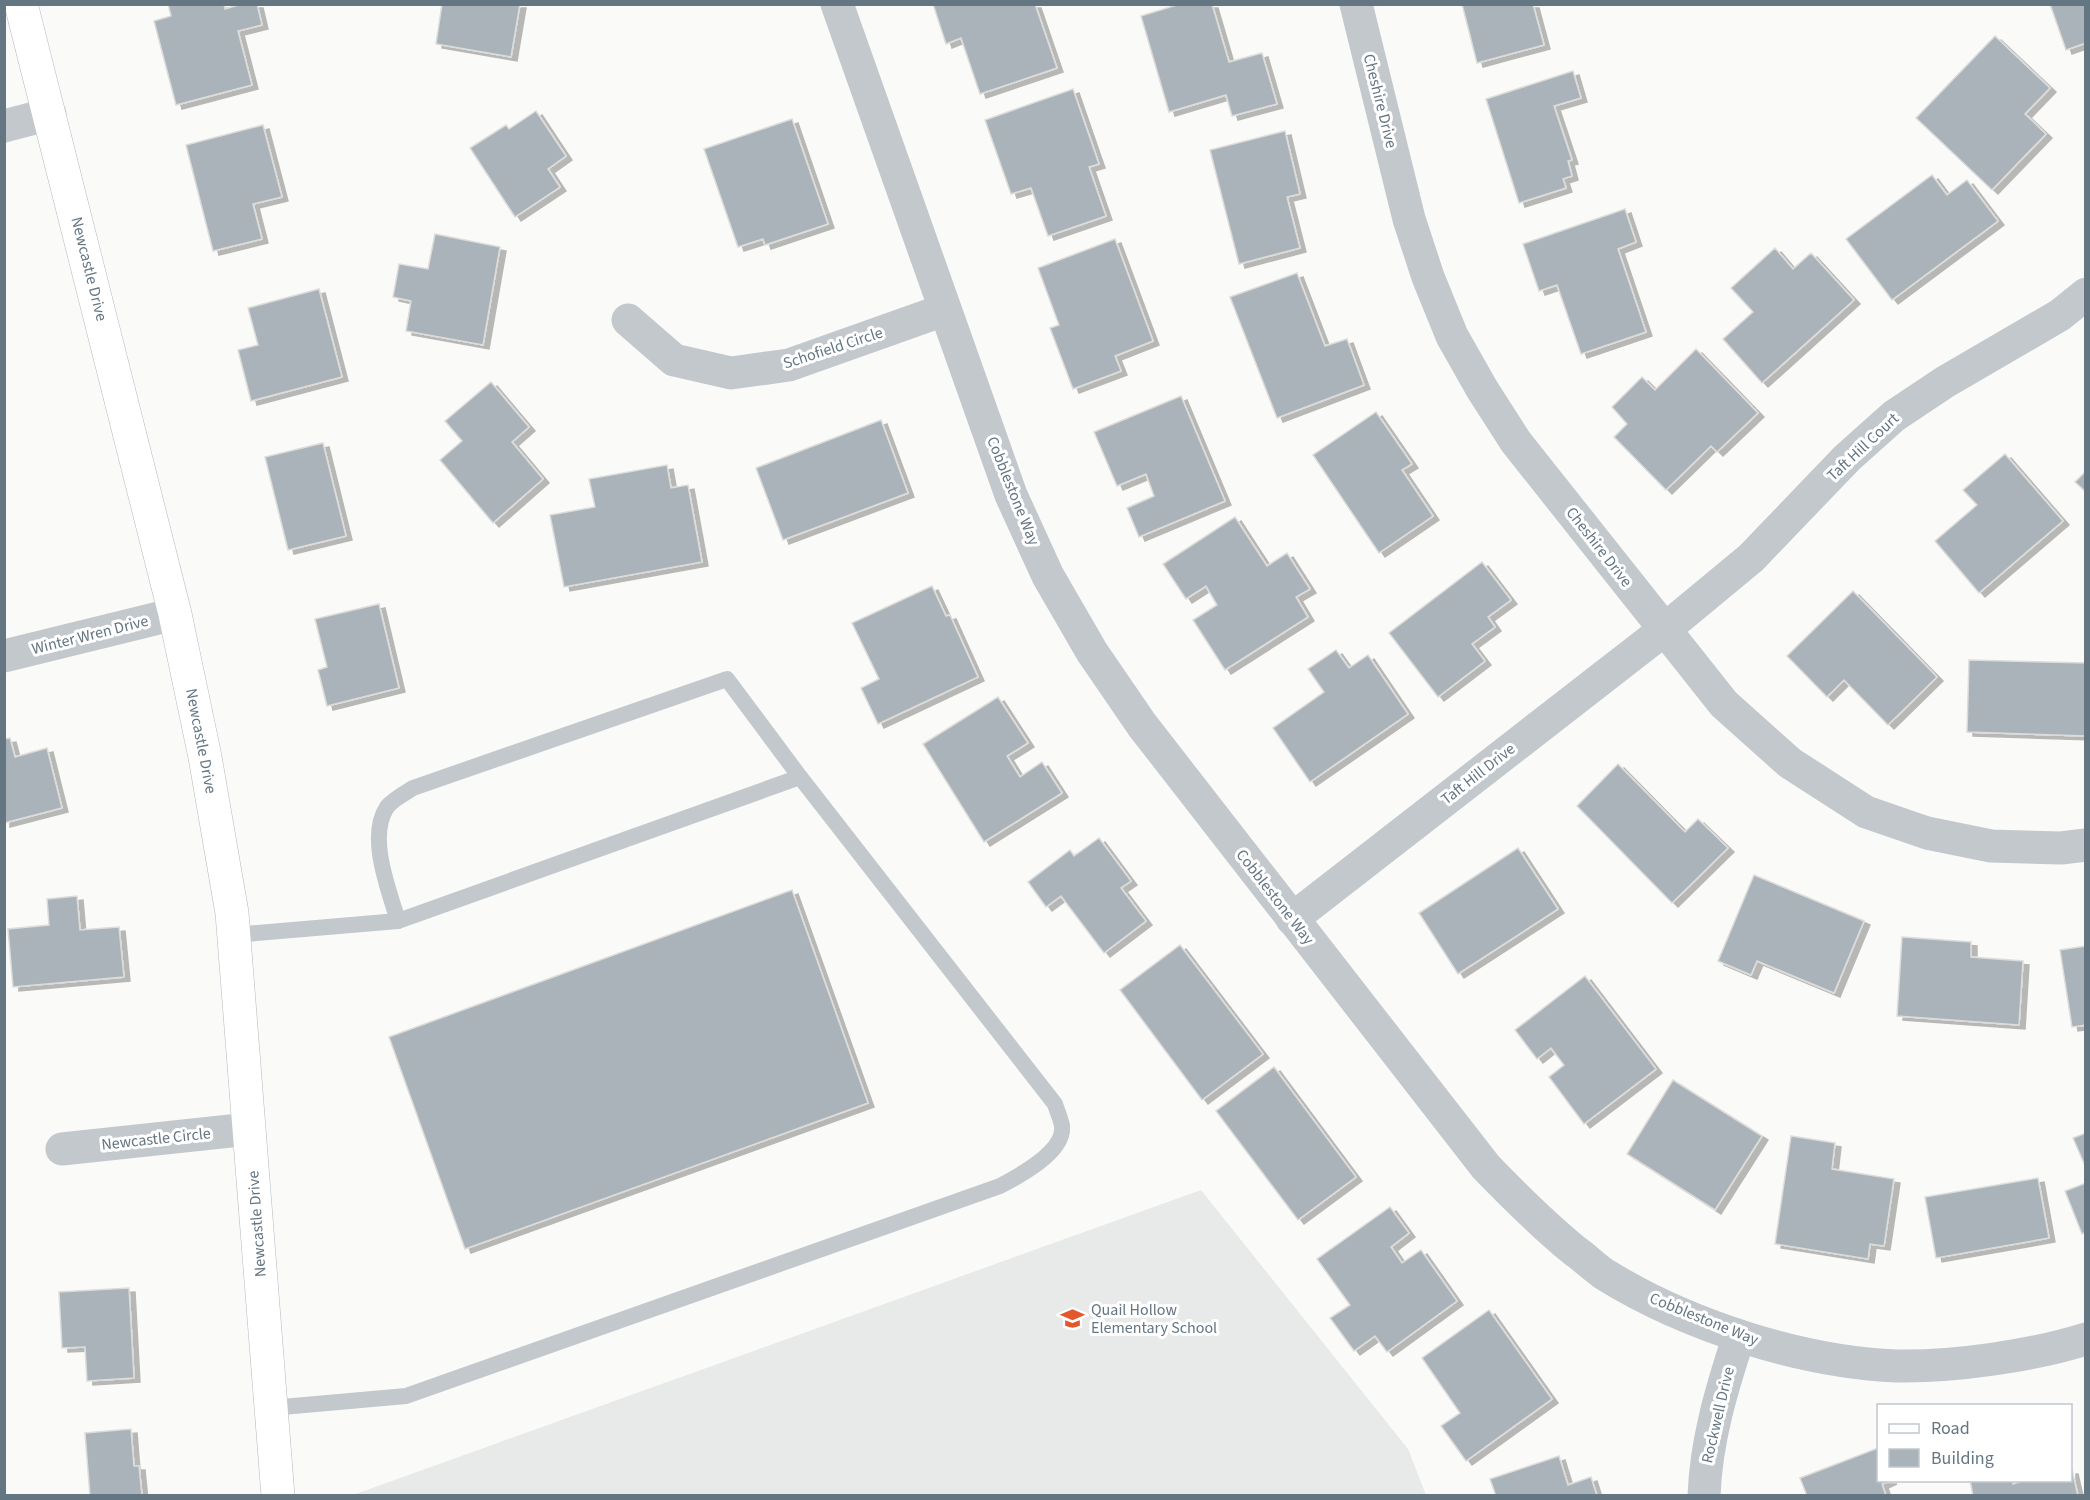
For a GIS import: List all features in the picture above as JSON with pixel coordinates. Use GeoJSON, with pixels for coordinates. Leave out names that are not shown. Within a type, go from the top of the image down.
{"type":"FeatureCollection","features":[{"type":"Feature","properties":{"kind":"street","name":"Newcastle Drive"},"geometry":{"type":"LineString","coordinates":[[21,4],[174,614],[205,757],[232,913],[278,1496]]}},
{"type":"Feature","properties":{"kind":"street","name":"Cobblestone Way"},"geometry":{"type":"LineString","coordinates":[[837,4],[1011,495],[1048,576],[1092,652],[1142,725],[1486,1167],[1542,1224],[1603,1273],[1668,1308],[1739,1336],[1791,1351],[1897,1366],[1953,1363],[2010,1356],[2085,1339]]}},
{"type":"Feature","properties":{"kind":"street","name":"Cheshire Drive"},"geometry":{"type":"LineString","coordinates":[[1356,4],[1409,219],[1428,278],[1452,336],[1516,442],[1724,704],[1790,763],[1866,812],[1927,833],[1991,846],[2061,848],[2085,845]]}},
{"type":"Feature","properties":{"kind":"street"},"geometry":{"type":"LineString","coordinates":[[4,126],[50,114]]}},
{"type":"Feature","properties":{"kind":"street","name":"Taft Hill Court"},"geometry":{"type":"LineString","coordinates":[[1664,630],[1751,558],[1847,458],[1894,416],[1945,382],[2060,315],[2085,294]]}},
{"type":"Feature","properties":{"kind":"street","name":"Schofield Circle"},"geometry":{"type":"LineString","coordinates":[[628,320],[674,360],[731,373],[789,365],[944,310]]}},
{"type":"Feature","properties":{"kind":"street","name":"Winter Wren Drive"},"geometry":{"type":"LineString","coordinates":[[4,656],[174,614]]}},
{"type":"Feature","properties":{"kind":"street","name":"Taft Hill Drive"},"geometry":{"type":"LineString","coordinates":[[1292,919],[1664,630]]}},
{"type":"Feature","properties":{"kind":"street","name":"Newcastle Circle"},"geometry":{"type":"LineString","coordinates":[[62,1149],[249,1129]]}},
{"type":"Feature","properties":{"kind":"street","name":"Rockwell Drive"},"geometry":{"type":"LineString","coordinates":[[1704,1496],[1705,1465],[1714,1420],[1739,1336]]}},
{"type":"Feature","properties":{"kind":"lane"},"geometry":{"type":"LineString","coordinates":[[271,1408],[406,1396],[1000,1186],[1033,1167],[1057,1144],[1062,1129],[1055,1104],[800,777],[727,679],[413,788],[387,806],[379,827],[381,864],[398,921]]}},
{"type":"Feature","properties":{"kind":"lane"},"geometry":{"type":"LineString","coordinates":[[234,935],[398,921],[800,777]]}},
{"type":"Feature","properties":{"kind":"shaded area","name":"Quail Hollow Elementary School"},"geometry":{"type":"Polygon","coordinates":[[[1201,1190],[1408,1449],[1426,1495],[353,1495],[1201,1190]]]}},
{"type":"Feature","properties":{"kind":"building"},"geometry":{"type":"Polygon","coordinates":[[[168,4],[224,4],[225,9],[242,4],[257,4],[262,25],[238,31],[252,85],[176,105],[154,21],[171,16],[168,4]]]}},
{"type":"Feature","properties":{"kind":"building"},"geometry":{"type":"Polygon","coordinates":[[[442,4],[520,4],[511,57],[436,44],[442,4]]]}},
{"type":"Feature","properties":{"kind":"building"},"geometry":{"type":"Polygon","coordinates":[[[933,4],[1035,4],[1057,68],[980,94],[961,38],[946,44],[933,4]]]}},
{"type":"Feature","properties":{"kind":"building"},"geometry":{"type":"Polygon","coordinates":[[[1180,4],[1212,4],[1229,62],[1262,53],[1277,104],[1232,116],[1226,95],[1169,112],[1141,16],[1180,4]]]}},
{"type":"Feature","properties":{"kind":"building"},"geometry":{"type":"Polygon","coordinates":[[[1462,4],[1533,4],[1544,45],[1477,63],[1462,4]]]}},
{"type":"Feature","properties":{"kind":"building"},"geometry":{"type":"Polygon","coordinates":[[[2050,4],[2086,4],[2086,43],[2066,50],[2050,4]]]}},
{"type":"Feature","properties":{"kind":"building"},"geometry":{"type":"Polygon","coordinates":[[[1995,36],[2050,88],[2025,114],[2046,134],[1992,190],[1916,118],[1995,36]]]}},
{"type":"Feature","properties":{"kind":"building"},"geometry":{"type":"Polygon","coordinates":[[[1573,71],[1581,98],[1554,106],[1572,160],[1568,161],[1572,176],[1563,179],[1566,188],[1519,203],[1486,99],[1573,71]]]}},
{"type":"Feature","properties":{"kind":"building"},"geometry":{"type":"Polygon","coordinates":[[[1073,89],[1099,164],[1089,167],[1106,216],[1048,236],[1031,188],[1011,194],[985,120],[1073,89]]]}},
{"type":"Feature","properties":{"kind":"building"},"geometry":{"type":"Polygon","coordinates":[[[536,111],[566,156],[548,169],[560,187],[515,217],[470,148],[506,125],[509,129],[536,111]]]}},
{"type":"Feature","properties":{"kind":"building"},"geometry":{"type":"Polygon","coordinates":[[[792,119],[828,224],[765,245],[763,239],[738,247],[704,149],[792,119]]]}},
{"type":"Feature","properties":{"kind":"building"},"geometry":{"type":"Polygon","coordinates":[[[263,125],[282,197],[253,204],[262,239],[213,251],[186,145],[263,125]]]}},
{"type":"Feature","properties":{"kind":"building"},"geometry":{"type":"Polygon","coordinates":[[[1285,131],[1300,194],[1287,197],[1300,248],[1239,264],[1210,150],[1285,131]]]}},
{"type":"Feature","properties":{"kind":"building"},"geometry":{"type":"Polygon","coordinates":[[[1932,175],[1947,195],[1967,180],[1998,221],[1892,300],[1846,239],[1932,175]]]}},
{"type":"Feature","properties":{"kind":"building"},"geometry":{"type":"Polygon","coordinates":[[[1625,209],[1636,242],[1618,249],[1646,332],[1581,354],[1557,285],[1539,291],[1523,244],[1625,209]]]}},
{"type":"Feature","properties":{"kind":"building"},"geometry":{"type":"Polygon","coordinates":[[[435,234],[500,247],[483,345],[406,331],[411,301],[393,297],[399,264],[428,269],[435,234]]]}},
{"type":"Feature","properties":{"kind":"building"},"geometry":{"type":"Polygon","coordinates":[[[1115,239],[1153,341],[1115,356],[1121,371],[1073,389],[1050,328],[1059,325],[1038,268],[1115,239]]]}},
{"type":"Feature","properties":{"kind":"building"},"geometry":{"type":"Polygon","coordinates":[[[1775,248],[1793,269],[1811,253],[1854,300],[1762,383],[1723,339],[1753,312],[1731,288],[1775,248]]]}},
{"type":"Feature","properties":{"kind":"building"},"geometry":{"type":"Polygon","coordinates":[[[1297,273],[1325,346],[1347,339],[1364,385],[1277,418],[1230,297],[1297,273]]]}},
{"type":"Feature","properties":{"kind":"building"},"geometry":{"type":"Polygon","coordinates":[[[319,289],[342,377],[251,401],[238,350],[258,345],[248,308],[319,289]]]}},
{"type":"Feature","properties":{"kind":"building"},"geometry":{"type":"Polygon","coordinates":[[[1696,349],[1758,413],[1717,452],[1711,446],[1666,490],[1614,437],[1627,424],[1612,407],[1642,377],[1655,390],[1696,349]]]}},
{"type":"Feature","properties":{"kind":"building"},"geometry":{"type":"Polygon","coordinates":[[[491,382],[529,427],[512,442],[543,479],[493,523],[440,460],[462,441],[445,421],[491,382]]]}},
{"type":"Feature","properties":{"kind":"building"},"geometry":{"type":"Polygon","coordinates":[[[1181,396],[1225,501],[1139,537],[1127,508],[1154,496],[1146,474],[1117,486],[1094,432],[1181,396]]]}},
{"type":"Feature","properties":{"kind":"building"},"geometry":{"type":"Polygon","coordinates":[[[1376,412],[1412,464],[1402,470],[1433,516],[1379,553],[1313,455],[1376,412]]]}},
{"type":"Feature","properties":{"kind":"building"},"geometry":{"type":"Polygon","coordinates":[[[881,420],[908,493],[783,540],[756,468],[881,420]]]}},
{"type":"Feature","properties":{"kind":"building"},"geometry":{"type":"Polygon","coordinates":[[[323,443],[346,536],[288,550],[265,457],[323,443]]]}},
{"type":"Feature","properties":{"kind":"building"},"geometry":{"type":"Polygon","coordinates":[[[2005,454],[2063,521],[1979,593],[1935,541],[1977,505],[1963,490],[2005,454]]]}},
{"type":"Feature","properties":{"kind":"building"},"geometry":{"type":"Polygon","coordinates":[[[667,465],[671,488],[688,485],[702,562],[564,587],[550,515],[595,507],[589,479],[667,465]]]}},
{"type":"Feature","properties":{"kind":"building"},"geometry":{"type":"Polygon","coordinates":[[[2086,471],[2086,492],[2075,482],[2086,471]]]}},
{"type":"Feature","properties":{"kind":"building"},"geometry":{"type":"Polygon","coordinates":[[[1235,517],[1267,566],[1287,553],[1310,589],[1296,597],[1308,617],[1225,670],[1193,620],[1217,605],[1206,586],[1186,599],[1163,564],[1235,517]]]}},
{"type":"Feature","properties":{"kind":"building"},"geometry":{"type":"Polygon","coordinates":[[[1482,562],[1511,600],[1488,617],[1495,627],[1472,644],[1485,661],[1438,697],[1389,633],[1482,562]]]}},
{"type":"Feature","properties":{"kind":"building"},"geometry":{"type":"Polygon","coordinates":[[[932,586],[946,616],[950,615],[978,677],[878,724],[861,688],[879,679],[852,623],[932,586]]]}},
{"type":"Feature","properties":{"kind":"building"},"geometry":{"type":"Polygon","coordinates":[[[1853,591],[1937,677],[1888,725],[1844,680],[1827,697],[1787,656],[1853,591]]]}},
{"type":"Feature","properties":{"kind":"building"},"geometry":{"type":"Polygon","coordinates":[[[379,604],[399,688],[327,706],[318,670],[327,667],[315,619],[379,604]]]}},
{"type":"Feature","properties":{"kind":"building"},"geometry":{"type":"Polygon","coordinates":[[[1336,650],[1349,668],[1368,655],[1408,714],[1310,782],[1273,728],[1324,692],[1308,669],[1336,650]]]}},
{"type":"Feature","properties":{"kind":"building"},"geometry":{"type":"Polygon","coordinates":[[[1969,660],[2086,663],[2086,736],[1967,732],[1969,660]]]}},
{"type":"Feature","properties":{"kind":"building"},"geometry":{"type":"Polygon","coordinates":[[[998,697],[1028,743],[1007,756],[1020,777],[1042,762],[1062,793],[984,842],[923,744],[998,697]]]}},
{"type":"Feature","properties":{"kind":"building"},"geometry":{"type":"Polygon","coordinates":[[[10,738],[15,757],[47,748],[62,808],[4,823],[4,739],[10,738]]]}},
{"type":"Feature","properties":{"kind":"building"},"geometry":{"type":"Polygon","coordinates":[[[1618,764],[1685,832],[1698,819],[1728,848],[1672,903],[1577,806],[1618,764]]]}},
{"type":"Feature","properties":{"kind":"building"},"geometry":{"type":"Polygon","coordinates":[[[1099,838],[1131,881],[1121,888],[1146,921],[1104,953],[1061,896],[1046,907],[1028,882],[1070,850],[1074,856],[1099,838]]]}},
{"type":"Feature","properties":{"kind":"building"},"geometry":{"type":"Polygon","coordinates":[[[1518,848],[1558,909],[1458,974],[1419,913],[1518,848]]]}},
{"type":"Feature","properties":{"kind":"building"},"geometry":{"type":"Polygon","coordinates":[[[1754,875],[1864,921],[1834,993],[1757,961],[1751,975],[1718,961],[1754,875]]]}},
{"type":"Feature","properties":{"kind":"building"},"geometry":{"type":"Polygon","coordinates":[[[792,890],[868,1103],[465,1249],[389,1037],[792,890]]]}},
{"type":"Feature","properties":{"kind":"building"},"geometry":{"type":"Polygon","coordinates":[[[77,896],[80,930],[119,927],[124,977],[13,987],[8,929],[49,925],[47,899],[77,896]]]}},
{"type":"Feature","properties":{"kind":"building"},"geometry":{"type":"Polygon","coordinates":[[[1902,937],[1971,942],[1971,957],[2023,961],[2019,1025],[1897,1016],[1902,937]]]}},
{"type":"Feature","properties":{"kind":"building"},"geometry":{"type":"Polygon","coordinates":[[[1180,945],[1263,1054],[1202,1100],[1120,990],[1180,945]]]}},
{"type":"Feature","properties":{"kind":"building"},"geometry":{"type":"Polygon","coordinates":[[[2086,946],[2086,1025],[2072,1027],[2060,950],[2086,946]]]}},
{"type":"Feature","properties":{"kind":"building"},"geometry":{"type":"Polygon","coordinates":[[[1585,976],[1656,1069],[1584,1124],[1549,1077],[1564,1065],[1551,1048],[1537,1059],[1515,1030],[1585,976]]]}},
{"type":"Feature","properties":{"kind":"building"},"geometry":{"type":"Polygon","coordinates":[[[1274,1067],[1356,1177],[1298,1220],[1216,1111],[1274,1067]]]}},
{"type":"Feature","properties":{"kind":"building"},"geometry":{"type":"Polygon","coordinates":[[[1673,1080],[1762,1136],[1715,1210],[1627,1154],[1673,1080]]]}},
{"type":"Feature","properties":{"kind":"building"},"geometry":{"type":"Polygon","coordinates":[[[2086,1133],[2086,1168],[2073,1138],[2086,1133]]]}},
{"type":"Feature","properties":{"kind":"building"},"geometry":{"type":"Polygon","coordinates":[[[1791,1136],[1835,1143],[1832,1169],[1894,1179],[1884,1246],[1870,1244],[1868,1259],[1775,1244],[1791,1136]]]}},
{"type":"Feature","properties":{"kind":"building"},"geometry":{"type":"Polygon","coordinates":[[[2038,1178],[2049,1238],[1936,1258],[1925,1197],[2038,1178]]]}},
{"type":"Feature","properties":{"kind":"building"},"geometry":{"type":"Polygon","coordinates":[[[2086,1183],[2086,1232],[2082,1234],[2065,1191],[2086,1183]]]}},
{"type":"Feature","properties":{"kind":"building"},"geometry":{"type":"Polygon","coordinates":[[[1390,1207],[1409,1233],[1391,1247],[1402,1263],[1421,1250],[1457,1301],[1387,1352],[1375,1336],[1354,1351],[1330,1318],[1350,1305],[1317,1259],[1390,1207]]]}},
{"type":"Feature","properties":{"kind":"building"},"geometry":{"type":"Polygon","coordinates":[[[129,1288],[134,1378],[87,1381],[85,1347],[62,1348],[59,1292],[129,1288]]]}},
{"type":"Feature","properties":{"kind":"building"},"geometry":{"type":"Polygon","coordinates":[[[1489,1310],[1552,1399],[1466,1461],[1441,1426],[1460,1413],[1422,1358],[1489,1310]]]}},
{"type":"Feature","properties":{"kind":"building"},"geometry":{"type":"Polygon","coordinates":[[[131,1429],[134,1466],[139,1466],[142,1496],[90,1496],[85,1433],[131,1429]]]}},
{"type":"Feature","properties":{"kind":"building"},"geometry":{"type":"Polygon","coordinates":[[[1877,1448],[1877,1482],[1886,1482],[1882,1484],[1886,1496],[1807,1496],[1800,1478],[1877,1448]]]}},
{"type":"Feature","properties":{"kind":"building"},"geometry":{"type":"Polygon","coordinates":[[[1559,1456],[1568,1485],[1591,1477],[1597,1496],[1496,1496],[1490,1479],[1559,1456]]]}},
{"type":"Feature","properties":{"kind":"building"},"geometry":{"type":"Polygon","coordinates":[[[2072,1470],[2078,1496],[1973,1496],[1970,1482],[2012,1482],[2013,1484],[2072,1482],[2072,1470]]]}},
{"type":"Feature","properties":{"kind":"place","name":"Quail Hollow Elementary School"},"geometry":{"type":"Point","coordinates":[1073,1319]}}]}
